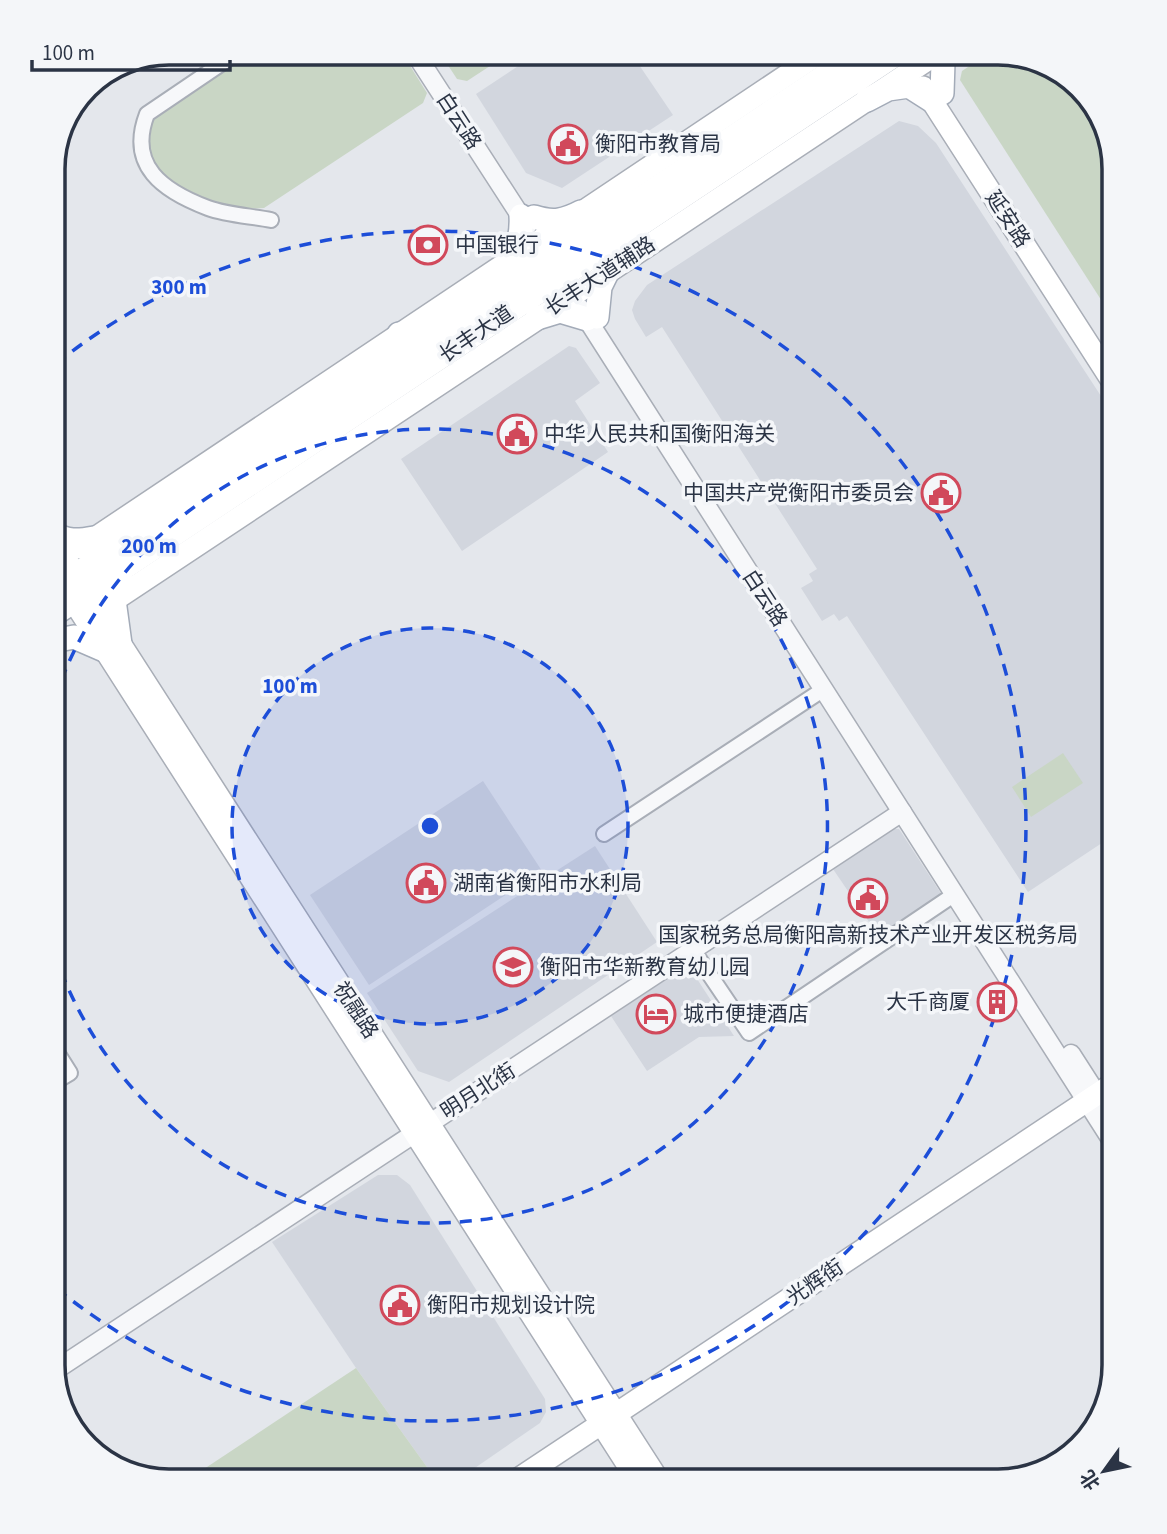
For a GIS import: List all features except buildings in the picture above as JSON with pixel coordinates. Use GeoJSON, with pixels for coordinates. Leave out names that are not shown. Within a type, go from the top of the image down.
{"type":"FeatureCollection","features":[{"type":"Feature","properties":{"kind":"main road","name":"长丰大道"},"geometry":{"type":"LineString","coordinates":[[74,588],[122,569],[821,65]]}},
{"type":"Feature","properties":{"kind":"main road"},"geometry":{"type":"LineString","coordinates":[[553,256],[549,222],[565,220],[581,212],[821,65]]}},
{"type":"Feature","properties":{"kind":"main road","name":"长丰大道"},"geometry":{"type":"LineString","coordinates":[[74,588],[553,256],[626,235],[902,65]]}},
{"type":"Feature","properties":{"kind":"main road","name":"长丰大道辅路"},"geometry":{"type":"LineString","coordinates":[[74,588],[537,318],[553,256],[606,273],[867,100],[906,65]]}},
{"type":"Feature","properties":{"kind":"main road","name":"延安路"},"geometry":{"type":"LineString","coordinates":[[920,65],[1102,363]]}},
{"type":"Feature","properties":{"kind":"main road"},"geometry":{"type":"LineString","coordinates":[[867,100],[888,89],[909,86],[937,96],[942,65]]}},
{"type":"Feature","properties":{"kind":"main road","name":"延安路"},"geometry":{"type":"LineString","coordinates":[[937,96],[1102,341]]}},
{"type":"Feature","properties":{"kind":"main road"},"geometry":{"type":"LineString","coordinates":[[486,301],[513,259],[522,235],[553,256]]}},
{"type":"Feature","properties":{"kind":"main road"},"geometry":{"type":"LineString","coordinates":[[537,318],[560,311],[592,318],[600,287],[626,235]]}},
{"type":"Feature","properties":{"kind":"main road","name":"长丰大道辅路"},"geometry":{"type":"LineString","coordinates":[[65,611],[94,538],[513,259]]}},
{"type":"Feature","properties":{"kind":"main road"},"geometry":{"type":"LineString","coordinates":[[399,334],[449,326]]}},
{"type":"Feature","properties":{"kind":"main road"},"geometry":{"type":"LineString","coordinates":[[65,539],[76,541],[94,538]]}},
{"type":"Feature","properties":{"kind":"main road","name":"祝融路"},"geometry":{"type":"LineString","coordinates":[[65,567],[74,588],[611,1423],[649,1469]]}},
{"type":"Feature","properties":{"kind":"main road"},"geometry":{"type":"LineString","coordinates":[[74,588],[112,647]]}},
{"type":"Feature","properties":{"kind":"main road"},"geometry":{"type":"LineString","coordinates":[[65,639],[74,637],[112,647]]}},
{"type":"Feature","properties":{"kind":"main road","name":"光辉街"},"geometry":{"type":"LineString","coordinates":[[547,1469],[611,1423],[1101,1096]]}},
{"type":"Feature","properties":{"kind":"main road","name":"光辉街"},"geometry":{"type":"LineString","coordinates":[[535,1469],[611,1423]]}},
{"type":"Feature","properties":{"kind":"main road","name":"祝融路"},"geometry":{"type":"LineString","coordinates":[[611,1423],[632,1469]]}},
{"type":"Feature","properties":{"kind":"street"},"geometry":{"type":"LineString","coordinates":[[218,65],[147,114],[142,128],[142,155],[160,184],[209,209],[271,220]]}},
{"type":"Feature","properties":{"kind":"street","name":"白云路"},"geometry":{"type":"LineString","coordinates":[[424,65],[553,256]]}},
{"type":"Feature","properties":{"kind":"street","name":"白云路"},"geometry":{"type":"LineString","coordinates":[[436,65],[954,894],[1101,1096]]}},
{"type":"Feature","properties":{"kind":"street","name":"白云路"},"geometry":{"type":"LineString","coordinates":[[592,318],[1101,1096]]}},
{"type":"Feature","properties":{"kind":"street"},"geometry":{"type":"LineString","coordinates":[[604,834],[824,689]]}},
{"type":"Feature","properties":{"kind":"street","name":"明月北街"},"geometry":{"type":"LineString","coordinates":[[65,1356],[899,807]]}},
{"type":"Feature","properties":{"kind":"street","name":"明月北街"},"geometry":{"type":"LineString","coordinates":[[65,1364],[419,1125],[693,950],[899,807]]}},
{"type":"Feature","properties":{"kind":"street"},"geometry":{"type":"LineString","coordinates":[[693,950],[749,1033],[954,894]]}},
{"type":"Feature","properties":{"kind":"shaded area","name":"衡阳市教育局"},"geometry":{"type":"Polygon","coordinates":[[[520,65],[639,65],[673,115],[562,188],[526,173],[476,94],[520,65]]]}},
{"type":"Feature","properties":{"kind":"shaded area","name":"中国共产党衡阳市委员会"},"geometry":{"type":"Polygon","coordinates":[[[899,121],[918,126],[936,143],[1102,398],[1102,843],[1028,892],[847,616],[839,621],[834,614],[822,621],[801,588],[813,581],[809,574],[817,569],[662,327],[646,337],[635,319],[632,310],[635,301],[647,285],[899,121]]]}},
{"type":"Feature","properties":{"kind":"shaded area","name":"中华人民共和国衡阳海关"},"geometry":{"type":"Polygon","coordinates":[[[569,346],[576,348],[600,383],[575,401],[608,452],[462,551],[401,459],[569,346]]]}},
{"type":"Feature","properties":{"kind":"shaded area","name":"湖南省衡阳市水利局"},"geometry":{"type":"Polygon","coordinates":[[[483,781],[542,871],[369,985],[310,895],[483,781]]]}},
{"type":"Feature","properties":{"kind":"shaded area"},"geometry":{"type":"Polygon","coordinates":[[[891,829],[899,829],[942,895],[880,938],[833,869],[891,829]]]}},
{"type":"Feature","properties":{"kind":"shaded area","name":"衡阳市华新教育幼儿园"},"geometry":{"type":"Polygon","coordinates":[[[595,846],[657,942],[449,1082],[418,1071],[367,993],[595,846]]]}},
{"type":"Feature","properties":{"kind":"shaded area"},"geometry":{"type":"Polygon","coordinates":[[[688,965],[734,1036],[699,1037],[647,1071],[611,1016],[688,965]]]}},
{"type":"Feature","properties":{"kind":"shaded area","name":"衡阳市规划设计院"},"geometry":{"type":"Polygon","coordinates":[[[378,1175],[397,1175],[410,1185],[545,1399],[546,1412],[540,1423],[473,1469],[428,1469],[356,1368],[272,1242],[378,1175]]]}},
{"type":"Feature","properties":{"kind":"green space"},"geometry":{"type":"Polygon","coordinates":[[[232,65],[410,65],[427,93],[423,103],[264,208],[241,208],[220,203],[165,178],[154,165],[149,149],[149,133],[154,117],[232,65]]]}},
{"type":"Feature","properties":{"kind":"green space"},"geometry":{"type":"Polygon","coordinates":[[[448,65],[492,65],[467,81],[457,79],[448,65]]]}},
{"type":"Feature","properties":{"kind":"green space"},"geometry":{"type":"Polygon","coordinates":[[[971,65],[1005,65],[1032,70],[1067,90],[1085,111],[1099,142],[1101,155],[1102,301],[960,80],[962,71],[971,65]]]}},
{"type":"Feature","properties":{"kind":"green space"},"geometry":{"type":"Polygon","coordinates":[[[1063,753],[1083,783],[1031,817],[1012,787],[1063,753]]]}},
{"type":"Feature","properties":{"kind":"green space"},"geometry":{"type":"Polygon","coordinates":[[[356,1368],[428,1469],[204,1469],[356,1368]]]}},
{"type":"Feature","properties":{"kind":"place","name":"衡阳市教育局"},"geometry":{"type":"Point","coordinates":[568,144]}},
{"type":"Feature","properties":{"kind":"place","name":"中国银行"},"geometry":{"type":"Point","coordinates":[428,245]}},
{"type":"Feature","properties":{"kind":"place","name":"中华人民共和国衡阳海关"},"geometry":{"type":"Point","coordinates":[517,434]}},
{"type":"Feature","properties":{"kind":"place","name":"中国共产党衡阳市委员会"},"geometry":{"type":"Point","coordinates":[941,493]}},
{"type":"Feature","properties":{"kind":"place","name":"湖南省衡阳市水利局"},"geometry":{"type":"Point","coordinates":[426,883]}},
{"type":"Feature","properties":{"kind":"place","name":"国家税务总局衡阳高新技术产业开发区税务局"},"geometry":{"type":"Point","coordinates":[868,898]}},
{"type":"Feature","properties":{"kind":"place","name":"衡阳市华新教育幼儿园"},"geometry":{"type":"Point","coordinates":[513,967]}},
{"type":"Feature","properties":{"kind":"place","name":"大千商厦"},"geometry":{"type":"Point","coordinates":[997,1002]}},
{"type":"Feature","properties":{"kind":"place","name":"城市便捷酒店"},"geometry":{"type":"Point","coordinates":[656,1014]}},
{"type":"Feature","properties":{"kind":"place","name":"衡阳市规划设计院"},"geometry":{"type":"Point","coordinates":[400,1305]}}]}
